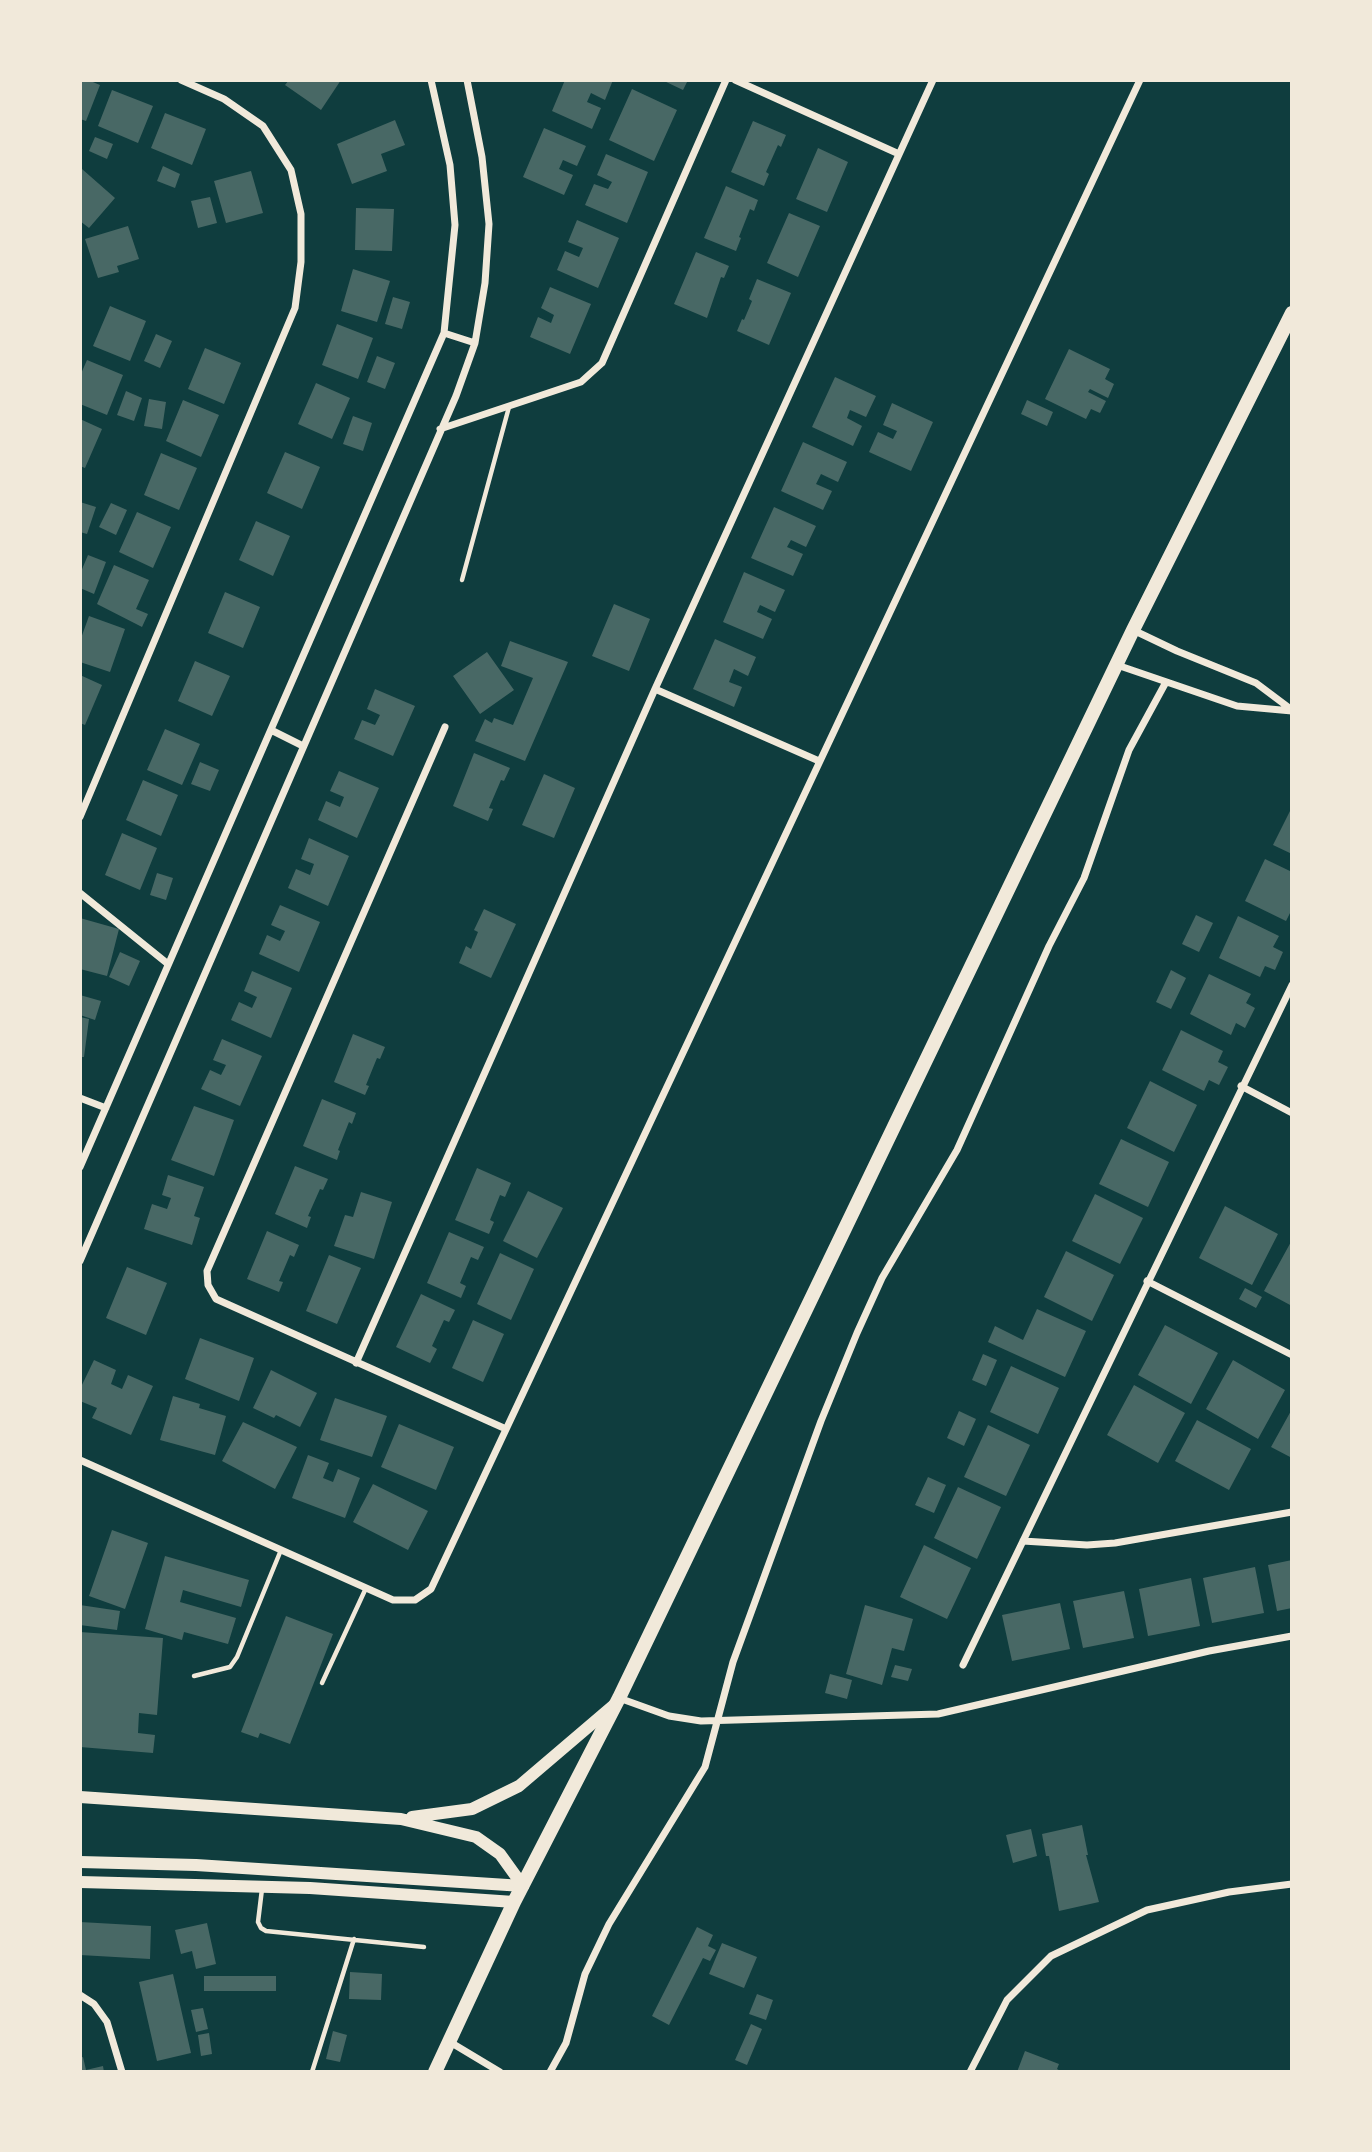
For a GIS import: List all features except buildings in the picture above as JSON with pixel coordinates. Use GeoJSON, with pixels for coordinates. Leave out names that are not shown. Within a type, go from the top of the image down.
{"type":"FeatureCollection","features":[{"type":"Feature","properties":{"kind":"main road"},"geometry":{"type":"LineString","coordinates":[[435,2071],[514,1902],[618,1701],[1133,629],[1292,313]]}},
{"type":"Feature","properties":{"kind":"street"},"geometry":{"type":"LineString","coordinates":[[80,817],[290,321],[297,296],[301,262],[301,214],[291,170],[263,126],[224,99],[181,80]]}},
{"type":"Feature","properties":{"kind":"street"},"geometry":{"type":"LineString","coordinates":[[80,1167],[444,333],[455,225],[450,165],[431,80]]}},
{"type":"Feature","properties":{"kind":"street"},"geometry":{"type":"LineString","coordinates":[[80,1261],[475,343],[485,283],[489,224],[482,157],[467,80]]}},
{"type":"Feature","properties":{"kind":"street"},"geometry":{"type":"LineString","coordinates":[[440,429],[581,382],[602,363],[726,80]]}},
{"type":"Feature","properties":{"kind":"street"},"geometry":{"type":"LineString","coordinates":[[735,80],[899,154]]}},
{"type":"Feature","properties":{"kind":"street"},"geometry":{"type":"LineString","coordinates":[[356,1363],[655,689],[933,80]]}},
{"type":"Feature","properties":{"kind":"street"},"geometry":{"type":"LineString","coordinates":[[80,1460],[393,1600],[415,1600],[431,1589],[1140,80]]}},
{"type":"Feature","properties":{"kind":"street"},"geometry":{"type":"LineString","coordinates":[[444,333],[475,343]]}},
{"type":"Feature","properties":{"kind":"street"},"geometry":{"type":"LineString","coordinates":[[1133,629],[1177,651],[1256,683],[1292,711]]}},
{"type":"Feature","properties":{"kind":"street"},"geometry":{"type":"LineString","coordinates":[[1116,665],[1237,706],[1292,711]]}},
{"type":"Feature","properties":{"kind":"street"},"geometry":{"type":"LineString","coordinates":[[550,2071],[566,2043],[585,1974],[609,1924],[705,1767],[733,1662],[821,1421],[857,1333],[882,1278],[957,1150],[1049,946],[1084,878],[1129,750],[1166,682]]}},
{"type":"Feature","properties":{"kind":"street"},"geometry":{"type":"LineString","coordinates":[[655,689],[819,761]]}},
{"type":"Feature","properties":{"kind":"street"},"geometry":{"type":"LineString","coordinates":[[445,727],[207,1271],[208,1285],[216,1299],[506,1429]]}},
{"type":"Feature","properties":{"kind":"street"},"geometry":{"type":"LineString","coordinates":[[271,730],[303,746]]}},
{"type":"Feature","properties":{"kind":"street"},"geometry":{"type":"LineString","coordinates":[[80,893],[168,964]]}},
{"type":"Feature","properties":{"kind":"street"},"geometry":{"type":"LineString","coordinates":[[963,1665],[1292,985]]}},
{"type":"Feature","properties":{"kind":"street"},"geometry":{"type":"LineString","coordinates":[[1241,1087],[1292,1113]]}},
{"type":"Feature","properties":{"kind":"street"},"geometry":{"type":"LineString","coordinates":[[80,1098],[106,1108]]}},
{"type":"Feature","properties":{"kind":"street"},"geometry":{"type":"LineString","coordinates":[[1147,1281],[1292,1355]]}},
{"type":"Feature","properties":{"kind":"street"},"geometry":{"type":"LineString","coordinates":[[1023,1541],[1087,1545],[1115,1543],[1292,1512]]}},
{"type":"Feature","properties":{"kind":"street"},"geometry":{"type":"LineString","coordinates":[[401,1819],[472,1809],[519,1786],[618,1701],[669,1716],[701,1721],[939,1714],[1209,1651],[1292,1636]]}},
{"type":"Feature","properties":{"kind":"street"},"geometry":{"type":"LineString","coordinates":[[80,1797],[401,1819],[476,1837],[500,1854],[523,1886]]}},
{"type":"Feature","properties":{"kind":"street"},"geometry":{"type":"LineString","coordinates":[[80,1862],[196,1865],[523,1886]]}},
{"type":"Feature","properties":{"kind":"street"},"geometry":{"type":"LineString","coordinates":[[80,1882],[310,1888],[514,1902]]}},
{"type":"Feature","properties":{"kind":"street"},"geometry":{"type":"LineString","coordinates":[[970,2071],[1007,2000],[1051,1956],[1147,1910],[1229,1892],[1292,1884]]}},
{"type":"Feature","properties":{"kind":"street"},"geometry":{"type":"LineString","coordinates":[[80,1995],[94,2004],[107,2022],[122,2071]]}},
{"type":"Feature","properties":{"kind":"street"},"geometry":{"type":"LineString","coordinates":[[450,2042],[500,2071]]}},
{"type":"Feature","properties":{"kind":"lane"},"geometry":{"type":"LineString","coordinates":[[462,580],[509,407]]}},
{"type":"Feature","properties":{"kind":"lane"},"geometry":{"type":"LineString","coordinates":[[194,1676],[230,1667],[237,1657],[281,1550]]}},
{"type":"Feature","properties":{"kind":"lane"},"geometry":{"type":"LineString","coordinates":[[322,1683],[366,1588]]}},
{"type":"Feature","properties":{"kind":"lane"},"geometry":{"type":"LineString","coordinates":[[262,1888],[258,1922],[266,1931],[424,1947]]}},
{"type":"Feature","properties":{"kind":"lane"},"geometry":{"type":"LineString","coordinates":[[312,2071],[354,1939]]}}]}
